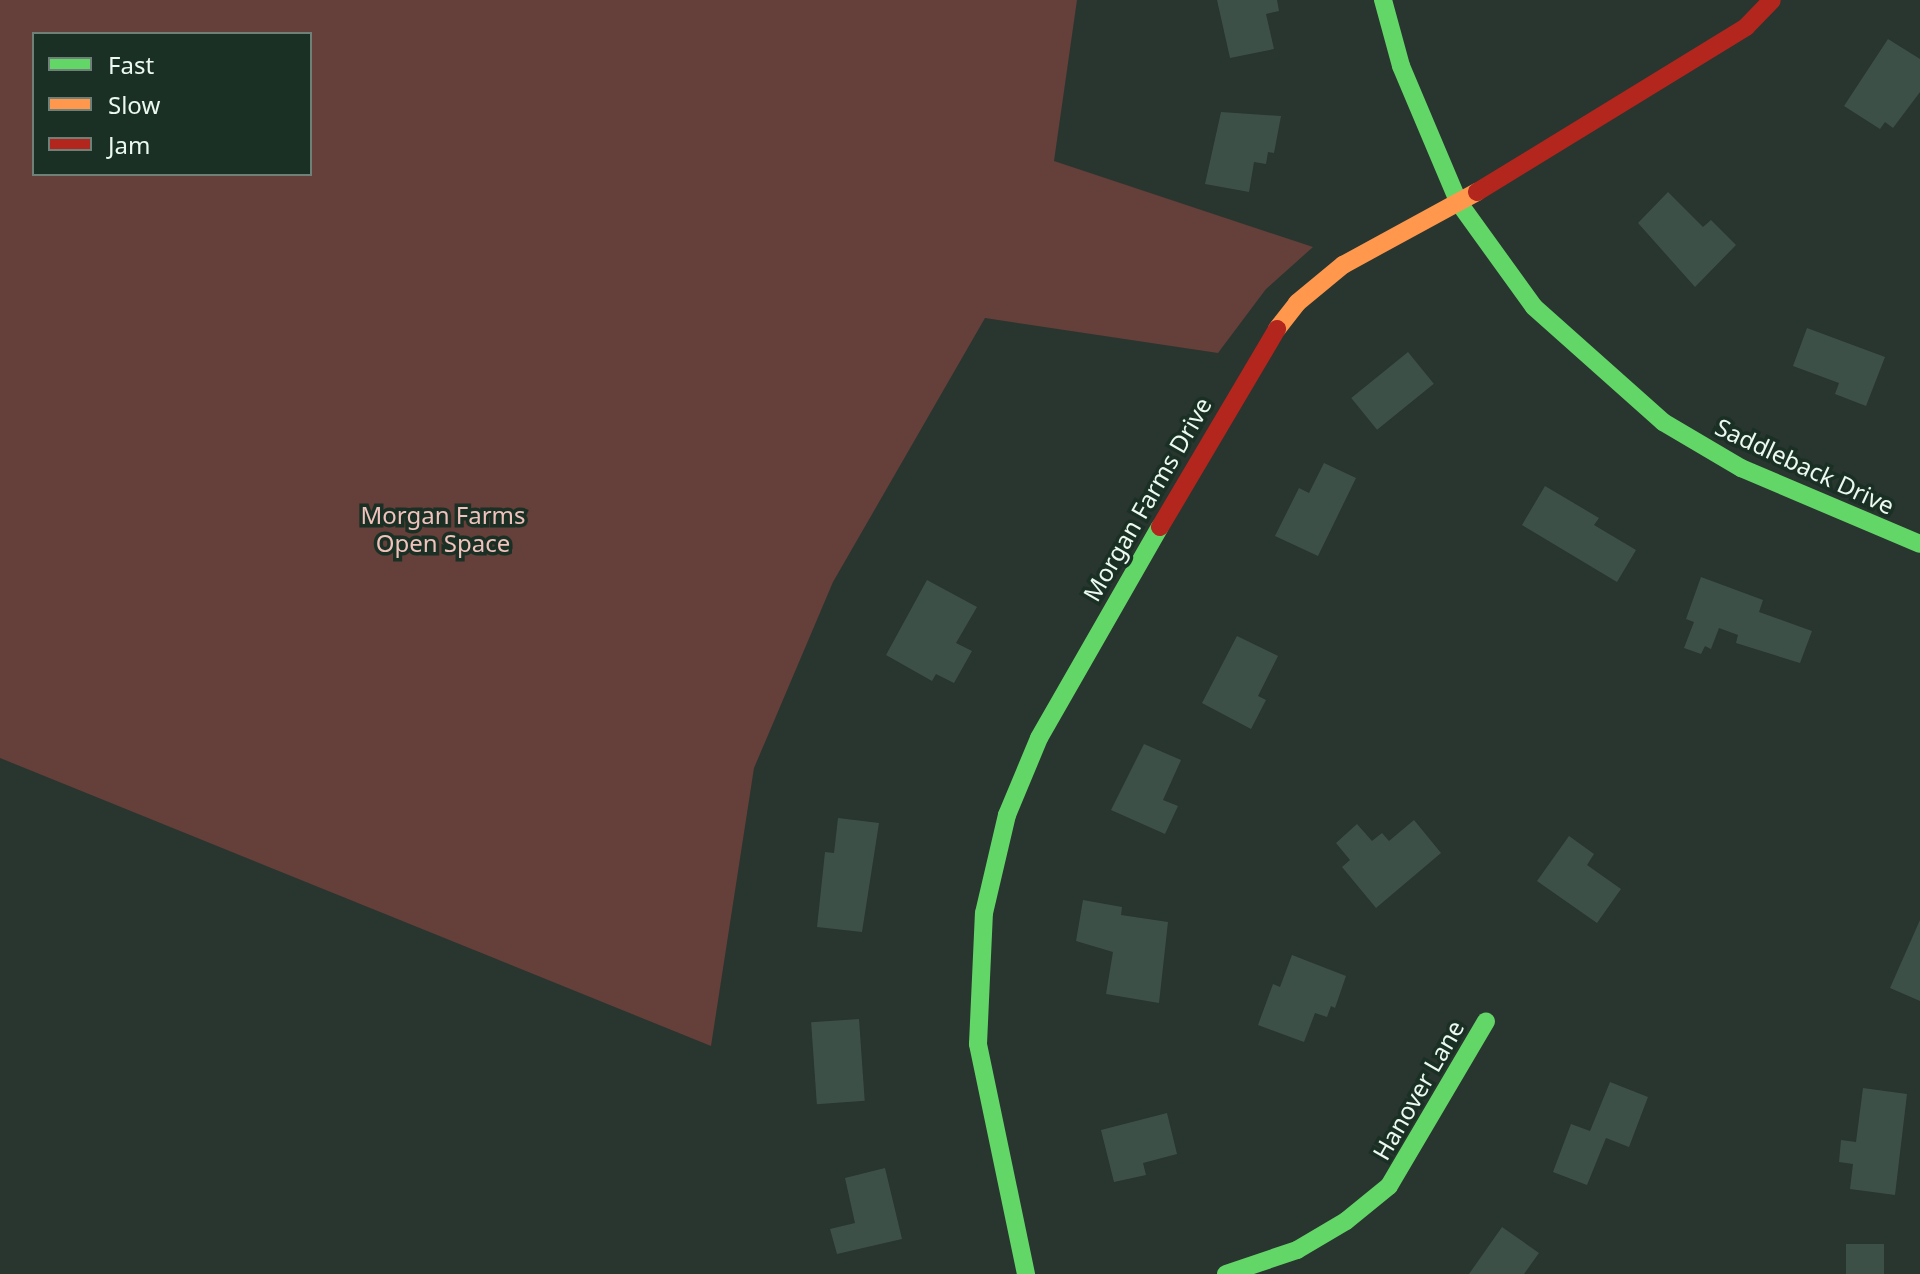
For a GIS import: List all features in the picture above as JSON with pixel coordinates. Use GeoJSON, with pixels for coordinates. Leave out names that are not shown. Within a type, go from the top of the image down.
{"type":"FeatureCollection","features":[{"type":"Feature","properties":{"kind":"street","name":"Saddleback Drive"},"geometry":{"type":"LineString","coordinates":[[1383,0],[1401,66],[1459,203],[1534,307],[1663,422],[1766,480],[1920,544]]}},
{"type":"Feature","properties":{"kind":"street","name":"Morgan Farms Drive"},"geometry":{"type":"LineString","coordinates":[[1026,1274],[978,1044],[984,913],[1007,815],[1039,738],[1266,342],[1297,303],[1343,265],[1459,203],[1746,27],[1772,0]]}},
{"type":"Feature","properties":{"kind":"street","name":"Hanover Lane"},"geometry":{"type":"LineString","coordinates":[[1226,1274],[1297,1250],[1346,1221],[1389,1186],[1486,1021]]}},
{"type":"Feature","properties":{"kind":"green space","name":"Morgan Farms Open Space"},"geometry":{"type":"Polygon","coordinates":[[[0,0],[1077,0],[1054,161],[1313,247],[1266,289],[1218,353],[985,318],[833,582],[754,768],[711,1046],[0,758],[0,0]]]}},
{"type":"Feature","properties":{"kind":"building"},"geometry":{"type":"Polygon","coordinates":[[[1217,0],[1277,0],[1279,11],[1266,14],[1274,49],[1230,58],[1217,0]]]}},
{"type":"Feature","properties":{"kind":"building"},"geometry":{"type":"Polygon","coordinates":[[[1888,39],[1920,59],[1920,92],[1893,128],[1885,122],[1880,129],[1844,106],[1888,39]]]}},
{"type":"Feature","properties":{"kind":"building"},"geometry":{"type":"Polygon","coordinates":[[[1221,112],[1281,116],[1274,153],[1268,152],[1266,164],[1254,162],[1249,192],[1205,184],[1221,112]]]}},
{"type":"Feature","properties":{"kind":"building"},"geometry":{"type":"Polygon","coordinates":[[[1668,192],[1703,227],[1711,220],[1736,245],[1695,287],[1638,223],[1668,192]]]}},
{"type":"Feature","properties":{"kind":"building"},"geometry":{"type":"Polygon","coordinates":[[[1807,328],[1885,357],[1866,406],[1835,394],[1839,383],[1793,366],[1807,328]]]}},
{"type":"Feature","properties":{"kind":"building"},"geometry":{"type":"Polygon","coordinates":[[[1408,352],[1434,384],[1377,430],[1351,398],[1408,352]]]}},
{"type":"Feature","properties":{"kind":"building"},"geometry":{"type":"Polygon","coordinates":[[[1324,463],[1356,478],[1318,556],[1275,536],[1299,488],[1309,493],[1324,463]]]}},
{"type":"Feature","properties":{"kind":"building"},"geometry":{"type":"Polygon","coordinates":[[[1545,486],[1599,518],[1594,525],[1636,550],[1617,582],[1522,525],[1545,486]]]}},
{"type":"Feature","properties":{"kind":"building"},"geometry":{"type":"Polygon","coordinates":[[[1701,577],[1763,600],[1759,612],[1812,631],[1800,663],[1736,643],[1738,635],[1719,628],[1711,649],[1705,646],[1701,654],[1684,648],[1694,622],[1686,619],[1701,577]]]}},
{"type":"Feature","properties":{"kind":"building"},"geometry":{"type":"Polygon","coordinates":[[[927,580],[977,607],[956,643],[972,651],[954,683],[936,674],[932,681],[886,655],[927,580]]]}},
{"type":"Feature","properties":{"kind":"building"},"geometry":{"type":"Polygon","coordinates":[[[1237,636],[1278,656],[1258,696],[1266,700],[1251,729],[1202,703],[1237,636]]]}},
{"type":"Feature","properties":{"kind":"building"},"geometry":{"type":"Polygon","coordinates":[[[1144,744],[1181,760],[1163,800],[1178,806],[1165,834],[1111,810],[1144,744]]]}},
{"type":"Feature","properties":{"kind":"building"},"geometry":{"type":"Polygon","coordinates":[[[838,818],[879,823],[862,932],[817,927],[825,852],[834,853],[838,818]]]}},
{"type":"Feature","properties":{"kind":"building"},"geometry":{"type":"Polygon","coordinates":[[[1414,820],[1441,853],[1376,908],[1342,867],[1350,860],[1336,843],[1357,824],[1372,841],[1382,833],[1389,841],[1414,820]]]}},
{"type":"Feature","properties":{"kind":"building"},"geometry":{"type":"Polygon","coordinates":[[[1569,836],[1594,854],[1587,865],[1621,889],[1597,923],[1537,881],[1569,836]]]}},
{"type":"Feature","properties":{"kind":"building"},"geometry":{"type":"Polygon","coordinates":[[[1083,900],[1122,907],[1121,915],[1168,922],[1159,1003],[1106,994],[1113,952],[1076,941],[1083,900]]]}},
{"type":"Feature","properties":{"kind":"building"},"geometry":{"type":"Polygon","coordinates":[[[1920,920],[1920,1001],[1890,988],[1920,920]]]}},
{"type":"Feature","properties":{"kind":"building"},"geometry":{"type":"Polygon","coordinates":[[[1292,955],[1346,976],[1335,1008],[1331,1006],[1327,1017],[1315,1013],[1304,1042],[1258,1025],[1273,984],[1280,987],[1292,955]]]}},
{"type":"Feature","properties":{"kind":"building"},"geometry":{"type":"Polygon","coordinates":[[[859,1019],[865,1101],[817,1104],[811,1022],[859,1019]]]}},
{"type":"Feature","properties":{"kind":"building"},"geometry":{"type":"Polygon","coordinates":[[[1610,1082],[1648,1097],[1629,1147],[1606,1138],[1587,1185],[1553,1172],[1571,1124],[1590,1131],[1610,1082]]]}},
{"type":"Feature","properties":{"kind":"building"},"geometry":{"type":"Polygon","coordinates":[[[1863,1088],[1907,1094],[1895,1195],[1850,1189],[1853,1164],[1839,1162],[1841,1140],[1856,1142],[1863,1088]]]}},
{"type":"Feature","properties":{"kind":"building"},"geometry":{"type":"Polygon","coordinates":[[[1167,1113],[1177,1154],[1143,1163],[1146,1175],[1114,1182],[1101,1130],[1167,1113]]]}},
{"type":"Feature","properties":{"kind":"building"},"geometry":{"type":"Polygon","coordinates":[[[885,1168],[902,1239],[837,1254],[830,1229],[855,1223],[845,1178],[885,1168]]]}},
{"type":"Feature","properties":{"kind":"building"},"geometry":{"type":"Polygon","coordinates":[[[1502,1227],[1539,1253],[1524,1274],[1469,1274],[1502,1227]]]}},
{"type":"Feature","properties":{"kind":"building"},"geometry":{"type":"Polygon","coordinates":[[[1846,1244],[1884,1244],[1884,1274],[1846,1274],[1846,1244]]]}},
{"type":"Feature","properties":{"kind":"traffic: fast"},"geometry":{"type":"LineString","coordinates":[[1383,0],[1401,66],[1459,203],[1534,307],[1663,422],[1741,468],[1920,544]]}},
{"type":"Feature","properties":{"kind":"traffic: fast"},"geometry":{"type":"LineString","coordinates":[[1026,1274],[978,1044],[984,913],[1007,815],[1039,738],[1160,527]]}},
{"type":"Feature","properties":{"kind":"traffic: fast"},"geometry":{"type":"LineString","coordinates":[[1226,1274],[1297,1250],[1346,1221],[1389,1186],[1486,1021]]}},
{"type":"Feature","properties":{"kind":"traffic: slow"},"geometry":{"type":"LineString","coordinates":[[1277,329],[1297,303],[1343,265],[1477,192]]}},
{"type":"Feature","properties":{"kind":"traffic: jam"},"geometry":{"type":"LineString","coordinates":[[1477,192],[1746,27],[1772,0]]}},
{"type":"Feature","properties":{"kind":"traffic: jam"},"geometry":{"type":"LineString","coordinates":[[1160,527],[1277,329]]}}]}
